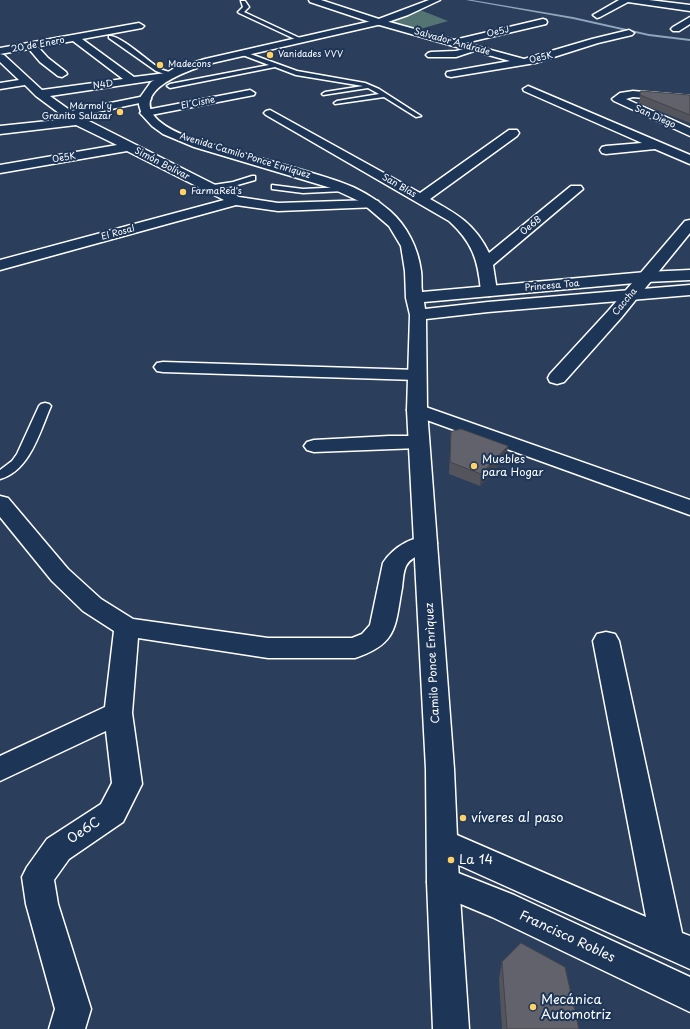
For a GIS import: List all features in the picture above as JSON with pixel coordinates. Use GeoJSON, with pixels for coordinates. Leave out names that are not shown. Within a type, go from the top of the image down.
{"type":"FeatureCollection","features":[{"type":"Feature","properties":{"kind":"street","name":"Salvador Andrade"},"geometry":{"type":"LineString","coordinates":[[313,0],[379,22],[524,62]]}},
{"type":"Feature","properties":{"kind":"street"},"geometry":{"type":"LineString","coordinates":[[146,113],[145,99],[155,84],[169,79],[196,64],[379,22],[436,0]]}},
{"type":"Feature","properties":{"kind":"street"},"geometry":{"type":"LineString","coordinates":[[597,15],[626,0]]}},
{"type":"Feature","properties":{"kind":"street"},"geometry":{"type":"LineString","coordinates":[[630,0],[690,8]]}},
{"type":"Feature","properties":{"kind":"street"},"geometry":{"type":"LineString","coordinates":[[676,29],[690,20]]}},
{"type":"Feature","properties":{"kind":"street"},"geometry":{"type":"LineString","coordinates":[[336,22],[352,28]]}},
{"type":"Feature","properties":{"kind":"street","name":"Oe5J"},"geometry":{"type":"LineString","coordinates":[[454,42],[543,22]]}},
{"type":"Feature","properties":{"kind":"street"},"geometry":{"type":"LineString","coordinates":[[86,25],[97,34]]}},
{"type":"Feature","properties":{"kind":"street","name":"20 de Enero"},"geometry":{"type":"LineString","coordinates":[[0,51],[139,26]]}},
{"type":"Feature","properties":{"kind":"street","name":"Oe5K"},"geometry":{"type":"LineString","coordinates":[[451,74],[524,62],[629,33]]}},
{"type":"Feature","properties":{"kind":"street","name":"20 de Enero"},"geometry":{"type":"LineString","coordinates":[[76,38],[132,81]]}},
{"type":"Feature","properties":{"kind":"street"},"geometry":{"type":"LineString","coordinates":[[32,46],[44,60],[62,74]]}},
{"type":"Feature","properties":{"kind":"street"},"geometry":{"type":"LineString","coordinates":[[431,55],[461,53],[476,48]]}},
{"type":"Feature","properties":{"kind":"street"},"geometry":{"type":"LineString","coordinates":[[4,61],[26,62],[44,60]]}},
{"type":"Feature","properties":{"kind":"street","name":"Simón Bolívar"},"geometry":{"type":"LineString","coordinates":[[4,61],[40,94],[73,118],[236,201],[278,207],[373,204]]}},
{"type":"Feature","properties":{"kind":"street","name":"N4D"},"geometry":{"type":"LineString","coordinates":[[40,94],[132,81],[169,79]]}},
{"type":"Feature","properties":{"kind":"street"},"geometry":{"type":"LineString","coordinates":[[0,86],[26,82]]}},
{"type":"Feature","properties":{"kind":"street"},"geometry":{"type":"LineString","coordinates":[[528,89],[690,160]]}},
{"type":"Feature","properties":{"kind":"street","name":"El Cisne"},"geometry":{"type":"LineString","coordinates":[[146,113],[250,93]]}},
{"type":"Feature","properties":{"kind":"street","name":"San Diego"},"geometry":{"type":"LineString","coordinates":[[690,99],[633,94],[620,98],[620,101],[690,132]]}},
{"type":"Feature","properties":{"kind":"street"},"geometry":{"type":"LineString","coordinates":[[0,130],[73,118],[145,99]]}},
{"type":"Feature","properties":{"kind":"street","name":"Avenida Camilo Ponce Enríquez"},"geometry":{"type":"LineString","coordinates":[[146,113],[156,124],[183,138],[344,188],[373,204],[395,224],[408,246],[413,271],[416,306]]}},
{"type":"Feature","properties":{"kind":"street","name":"San Blas"},"geometry":{"type":"LineString","coordinates":[[270,113],[454,218],[466,229],[476,242],[486,263],[489,291]]}},
{"type":"Feature","properties":{"kind":"street"},"geometry":{"type":"LineString","coordinates":[[421,199],[513,133]]}},
{"type":"Feature","properties":{"kind":"street","name":"Oe5K"},"geometry":{"type":"LineString","coordinates":[[0,168],[128,146]]}},
{"type":"Feature","properties":{"kind":"street"},"geometry":{"type":"LineString","coordinates":[[606,150],[656,146]]}},
{"type":"Feature","properties":{"kind":"street","name":"Oe6B"},"geometry":{"type":"LineString","coordinates":[[486,263],[576,189]]}},
{"type":"Feature","properties":{"kind":"street","name":"El Rosal"},"geometry":{"type":"LineString","coordinates":[[0,265],[236,201]]}},
{"type":"Feature","properties":{"kind":"street","name":"Caccha"},"geometry":{"type":"LineString","coordinates":[[557,378],[646,277],[690,224]]}},
{"type":"Feature","properties":{"kind":"street","name":"Princesa Toa"},"geometry":{"type":"LineString","coordinates":[[416,306],[489,291],[646,277],[690,275]]}},
{"type":"Feature","properties":{"kind":"street","name":"Princesa Toa"},"geometry":{"type":"LineString","coordinates":[[416,306],[488,307],[690,290]]}},
{"type":"Feature","properties":{"kind":"street","name":"Camilo Ponce Enrìquez"},"geometry":{"type":"LineString","coordinates":[[416,306],[417,410],[443,843],[443,882],[452,1029]]}},
{"type":"Feature","properties":{"kind":"street"},"geometry":{"type":"LineString","coordinates":[[163,366],[417,375]]}},
{"type":"Feature","properties":{"kind":"street"},"geometry":{"type":"LineString","coordinates":[[417,410],[690,508]]}},
{"type":"Feature","properties":{"kind":"street"},"geometry":{"type":"LineString","coordinates":[[314,446],[419,442]]}},
{"type":"Feature","properties":{"kind":"street"},"geometry":{"type":"LineString","coordinates":[[0,503],[60,575],[92,605],[126,627],[268,648],[355,648],[371,641],[382,628],[395,563],[408,551],[426,543]]}},
{"type":"Feature","properties":{"kind":"street","name":"Oe6C"},"geometry":{"type":"LineString","coordinates":[[66,1029],[73,1009],[42,904],[38,877],[58,849],[112,813],[127,784],[118,713],[126,627]]}},
{"type":"Feature","properties":{"kind":"street"},"geometry":{"type":"LineString","coordinates":[[606,641],[679,948]]}},
{"type":"Feature","properties":{"kind":"street"},"geometry":{"type":"LineString","coordinates":[[0,769],[118,713]]}},
{"type":"Feature","properties":{"kind":"street"},"geometry":{"type":"LineString","coordinates":[[443,843],[679,948]]}},
{"type":"Feature","properties":{"kind":"street","name":"Francisco Robles"},"geometry":{"type":"LineString","coordinates":[[443,882],[503,906],[690,995]]}},
{"type":"Feature","properties":{"kind":"lane"},"geometry":{"type":"LineString","coordinates":[[243,2],[246,7],[241,12],[301,40]]}},
{"type":"Feature","properties":{"kind":"lane"},"geometry":{"type":"LineString","coordinates":[[111,37],[130,49],[169,79],[276,66]]}},
{"type":"Feature","properties":{"kind":"lane"},"geometry":{"type":"LineString","coordinates":[[242,53],[296,73],[356,83],[370,87],[418,116]]}},
{"type":"Feature","properties":{"kind":"lane"},"geometry":{"type":"LineString","coordinates":[[325,94],[370,87]]}},
{"type":"Feature","properties":{"kind":"lane"},"geometry":{"type":"LineString","coordinates":[[336,103],[385,95]]}},
{"type":"Feature","properties":{"kind":"lane"},"geometry":{"type":"LineString","coordinates":[[210,188],[255,180],[252,171],[256,161]]}},
{"type":"Feature","properties":{"kind":"lane"},"geometry":{"type":"LineString","coordinates":[[275,188],[303,191],[344,188]]}},
{"type":"Feature","properties":{"kind":"lane"},"geometry":{"type":"LineString","coordinates":[[0,475],[8,472],[19,460],[45,406]]}},
{"type":"Feature","properties":{"kind":"green space"},"geometry":{"type":"Polygon","coordinates":[[[420,10],[448,21],[417,30],[386,21],[420,10]]]}},
{"type":"Feature","properties":{"kind":"building"},"geometry":{"type":"Polygon","coordinates":[[[641,91],[690,95],[690,115],[640,95],[641,91]]]}},
{"type":"Feature","properties":{"kind":"building"},"geometry":{"type":"Polygon","coordinates":[[[461,429],[508,446],[481,474],[450,462],[451,432],[461,429]]]}},
{"type":"Feature","properties":{"kind":"building","name":"Mecánica Automotriz"},"geometry":{"type":"Polygon","coordinates":[[[521,943],[565,967],[579,1029],[507,1029],[502,962],[521,943]]]}},
{"type":"Feature","properties":{"kind":"waterway"},"geometry":{"type":"LineString","coordinates":[[467,0],[573,18],[649,35],[690,40]]}},
{"type":"Feature","properties":{"kind":"place","name":"Vanidades VVV"},"geometry":{"type":"Point","coordinates":[270,55]}},
{"type":"Feature","properties":{"kind":"place","name":"Madecons"},"geometry":{"type":"Point","coordinates":[160,65]}},
{"type":"Feature","properties":{"kind":"place","name":"Mármol y Granito Salazar"},"geometry":{"type":"Point","coordinates":[120,112]}},
{"type":"Feature","properties":{"kind":"place","name":"FarmaRed's"},"geometry":{"type":"Point","coordinates":[183,192]}},
{"type":"Feature","properties":{"kind":"place","name":"Muebles para Hogar"},"geometry":{"type":"Point","coordinates":[474,466]}},
{"type":"Feature","properties":{"kind":"place","name":"víveres al paso"},"geometry":{"type":"Point","coordinates":[463,818]}},
{"type":"Feature","properties":{"kind":"place","name":"La 14"},"geometry":{"type":"Point","coordinates":[451,860]}},
{"type":"Feature","properties":{"kind":"place","name":"Mecánica Automotriz"},"geometry":{"type":"Point","coordinates":[533,1007]}}]}
